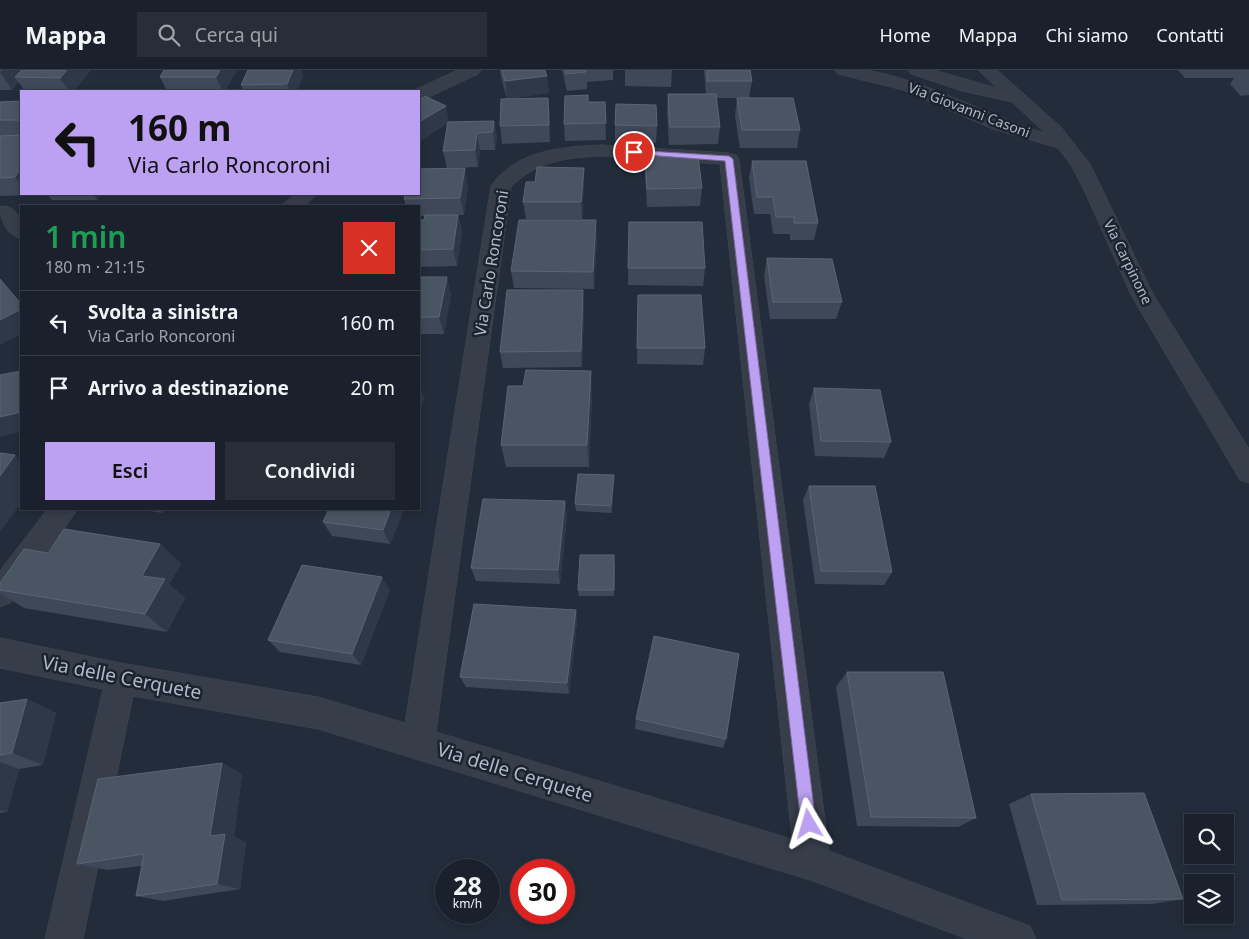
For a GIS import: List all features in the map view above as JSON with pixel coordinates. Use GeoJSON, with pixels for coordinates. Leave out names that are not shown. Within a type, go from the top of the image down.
{"type":"FeatureCollection","features":[{"type":"Feature","properties":{"kind":"street"},"geometry":{"type":"LineString","coordinates":[[420,95],[472,70]]}},
{"type":"Feature","properties":{"kind":"street","name":"Via Giovanni Casoni"},"geometry":{"type":"LineString","coordinates":[[844,70],[916,88],[990,121],[1064,144]]}},
{"type":"Feature","properties":{"kind":"street"},"geometry":{"type":"LineString","coordinates":[[917,70],[968,87],[1016,98]]}},
{"type":"Feature","properties":{"kind":"street","name":"Via Carpinone"},"geometry":{"type":"LineString","coordinates":[[987,70],[1064,144],[1089,180],[1142,295],[1249,472]]}},
{"type":"Feature","properties":{"kind":"street","name":"Via Carlo Roncoroni"},"geometry":{"type":"LineString","coordinates":[[418,743],[501,186],[514,172],[532,162],[566,154],[614,150],[729,159],[813,863]]}},
{"type":"Feature","properties":{"kind":"street"},"geometry":{"type":"LineString","coordinates":[[292,205],[307,195]]}},
{"type":"Feature","properties":{"kind":"street"},"geometry":{"type":"LineString","coordinates":[[9,212],[20,230]]}},
{"type":"Feature","properties":{"kind":"street"},"geometry":{"type":"LineString","coordinates":[[0,594],[63,510]]}},
{"type":"Feature","properties":{"kind":"street","name":"Via delle Cerquete"},"geometry":{"type":"LineString","coordinates":[[0,653],[121,678],[318,713],[813,863],[1017,939]]}},
{"type":"Feature","properties":{"kind":"street"},"geometry":{"type":"LineString","coordinates":[[64,939],[121,678]]}},
{"type":"Feature","properties":{"kind":"building"},"geometry":{"type":"Polygon","coordinates":[[[22,70],[67,70],[60,78],[15,77],[22,70]]]}},
{"type":"Feature","properties":{"kind":"building"},"geometry":{"type":"Polygon","coordinates":[[[164,70],[220,70],[216,77],[160,77],[164,70]]]}},
{"type":"Feature","properties":{"kind":"building"},"geometry":{"type":"Polygon","coordinates":[[[248,70],[293,70],[287,84],[241,85],[248,70]]]}},
{"type":"Feature","properties":{"kind":"building"},"geometry":{"type":"Polygon","coordinates":[[[502,70],[545,70],[547,76],[505,81],[502,70]]]}},
{"type":"Feature","properties":{"kind":"building"},"geometry":{"type":"Polygon","coordinates":[[[565,70],[586,70],[586,72],[566,74],[565,70]]]}},
{"type":"Feature","properties":{"kind":"building"},"geometry":{"type":"Polygon","coordinates":[[[707,70],[750,70],[752,81],[707,81],[707,70]]]}},
{"type":"Feature","properties":{"kind":"building"},"geometry":{"type":"Polygon","coordinates":[[[668,94],[716,94],[720,127],[670,127],[668,94]]]}},
{"type":"Feature","properties":{"kind":"building"},"geometry":{"type":"Polygon","coordinates":[[[588,95],[588,102],[605,102],[606,123],[564,124],[565,96],[588,95]]]}},
{"type":"Feature","properties":{"kind":"building"},"geometry":{"type":"Polygon","coordinates":[[[425,96],[446,106],[420,121],[420,99],[425,96]]]}},
{"type":"Feature","properties":{"kind":"building"},"geometry":{"type":"Polygon","coordinates":[[[548,98],[549,125],[500,126],[501,99],[548,98]]]}},
{"type":"Feature","properties":{"kind":"building"},"geometry":{"type":"Polygon","coordinates":[[[737,98],[793,98],[800,130],[742,130],[737,98]]]}},
{"type":"Feature","properties":{"kind":"building"},"geometry":{"type":"Polygon","coordinates":[[[20,101],[20,120],[0,120],[0,102],[20,101]]]}},
{"type":"Feature","properties":{"kind":"building"},"geometry":{"type":"Polygon","coordinates":[[[616,104],[656,105],[657,126],[615,125],[616,104]]]}},
{"type":"Feature","properties":{"kind":"building"},"geometry":{"type":"Polygon","coordinates":[[[494,121],[493,132],[477,133],[475,150],[443,151],[448,122],[494,121]]]}},
{"type":"Feature","properties":{"kind":"building"},"geometry":{"type":"Polygon","coordinates":[[[20,135],[20,170],[15,177],[0,178],[0,136],[20,135]]]}},
{"type":"Feature","properties":{"kind":"building"},"geometry":{"type":"Polygon","coordinates":[[[698,156],[702,188],[647,189],[645,157],[698,156]]]}},
{"type":"Feature","properties":{"kind":"building"},"geometry":{"type":"Polygon","coordinates":[[[752,161],[806,161],[818,223],[794,223],[794,217],[776,217],[773,197],[757,197],[752,161]]]}},
{"type":"Feature","properties":{"kind":"building"},"geometry":{"type":"Polygon","coordinates":[[[537,167],[584,168],[581,202],[523,202],[526,182],[535,182],[537,167]]]}},
{"type":"Feature","properties":{"kind":"building"},"geometry":{"type":"Polygon","coordinates":[[[465,168],[460,198],[404,199],[405,195],[420,195],[420,169],[465,168]]]}},
{"type":"Feature","properties":{"kind":"building"},"geometry":{"type":"Polygon","coordinates":[[[425,215],[458,215],[453,249],[420,250],[420,220],[424,220],[425,215]]]}},
{"type":"Feature","properties":{"kind":"building"},"geometry":{"type":"Polygon","coordinates":[[[519,220],[596,220],[593,272],[511,271],[519,220]]]}},
{"type":"Feature","properties":{"kind":"building"},"geometry":{"type":"Polygon","coordinates":[[[629,222],[702,222],[705,268],[628,268],[629,222]]]}},
{"type":"Feature","properties":{"kind":"building"},"geometry":{"type":"Polygon","coordinates":[[[767,258],[832,259],[842,302],[773,302],[767,258]]]}},
{"type":"Feature","properties":{"kind":"building"},"geometry":{"type":"Polygon","coordinates":[[[420,277],[447,277],[439,317],[420,317],[420,277]]]}},
{"type":"Feature","properties":{"kind":"building"},"geometry":{"type":"Polygon","coordinates":[[[0,279],[20,303],[20,310],[0,320],[0,279]]]}},
{"type":"Feature","properties":{"kind":"building"},"geometry":{"type":"Polygon","coordinates":[[[507,290],[583,290],[581,351],[500,352],[507,290]]]}},
{"type":"Feature","properties":{"kind":"building"},"geometry":{"type":"Polygon","coordinates":[[[638,295],[701,295],[705,348],[637,348],[638,295]]]}},
{"type":"Feature","properties":{"kind":"building"},"geometry":{"type":"Polygon","coordinates":[[[526,370],[591,371],[587,445],[501,445],[508,386],[523,386],[526,370]]]}},
{"type":"Feature","properties":{"kind":"building"},"geometry":{"type":"Polygon","coordinates":[[[20,371],[20,412],[0,417],[0,375],[20,371]]]}},
{"type":"Feature","properties":{"kind":"building"},"geometry":{"type":"Polygon","coordinates":[[[814,388],[880,390],[891,442],[821,441],[814,388]]]}},
{"type":"Feature","properties":{"kind":"building"},"geometry":{"type":"Polygon","coordinates":[[[0,453],[15,455],[0,476],[0,453]]]}},
{"type":"Feature","properties":{"kind":"building"},"geometry":{"type":"Polygon","coordinates":[[[578,474],[614,475],[611,506],[575,504],[578,474]]]}},
{"type":"Feature","properties":{"kind":"building"},"geometry":{"type":"Polygon","coordinates":[[[809,486],[875,486],[892,572],[821,571],[809,486]]]}},
{"type":"Feature","properties":{"kind":"building"},"geometry":{"type":"Polygon","coordinates":[[[483,499],[565,501],[558,570],[471,568],[483,499]]]}},
{"type":"Feature","properties":{"kind":"building"},"geometry":{"type":"Polygon","coordinates":[[[329,510],[391,510],[383,530],[323,522],[329,510]]]}},
{"type":"Feature","properties":{"kind":"building"},"geometry":{"type":"Polygon","coordinates":[[[64,529],[160,544],[142,576],[165,579],[145,614],[0,590],[0,583],[24,549],[48,553],[64,529]]]}},
{"type":"Feature","properties":{"kind":"building"},"geometry":{"type":"Polygon","coordinates":[[[580,555],[614,555],[614,590],[578,590],[580,555]]]}},
{"type":"Feature","properties":{"kind":"building"},"geometry":{"type":"Polygon","coordinates":[[[302,565],[382,577],[352,654],[268,640],[302,565]]]}},
{"type":"Feature","properties":{"kind":"building"},"geometry":{"type":"Polygon","coordinates":[[[474,604],[576,610],[567,683],[460,677],[474,604]]]}},
{"type":"Feature","properties":{"kind":"building"},"geometry":{"type":"Polygon","coordinates":[[[654,636],[739,654],[726,739],[636,719],[654,636]]]}},
{"type":"Feature","properties":{"kind":"building"},"geometry":{"type":"Polygon","coordinates":[[[847,672],[943,672],[976,818],[871,817],[847,672]]]}},
{"type":"Feature","properties":{"kind":"building"},"geometry":{"type":"Polygon","coordinates":[[[27,699],[12,753],[0,755],[0,703],[27,699]]]}},
{"type":"Feature","properties":{"kind":"building"},"geometry":{"type":"Polygon","coordinates":[[[222,763],[210,836],[225,834],[217,884],[136,896],[144,854],[77,864],[98,779],[222,763]]]}},
{"type":"Feature","properties":{"kind":"building"},"geometry":{"type":"Polygon","coordinates":[[[1144,793],[1183,899],[1062,900],[1031,794],[1144,793]]]}},
{"type":"Feature","properties":{"kind":"route"},"geometry":{"type":"LineString","coordinates":[[634,152],[729,159],[809,824]]}}]}
